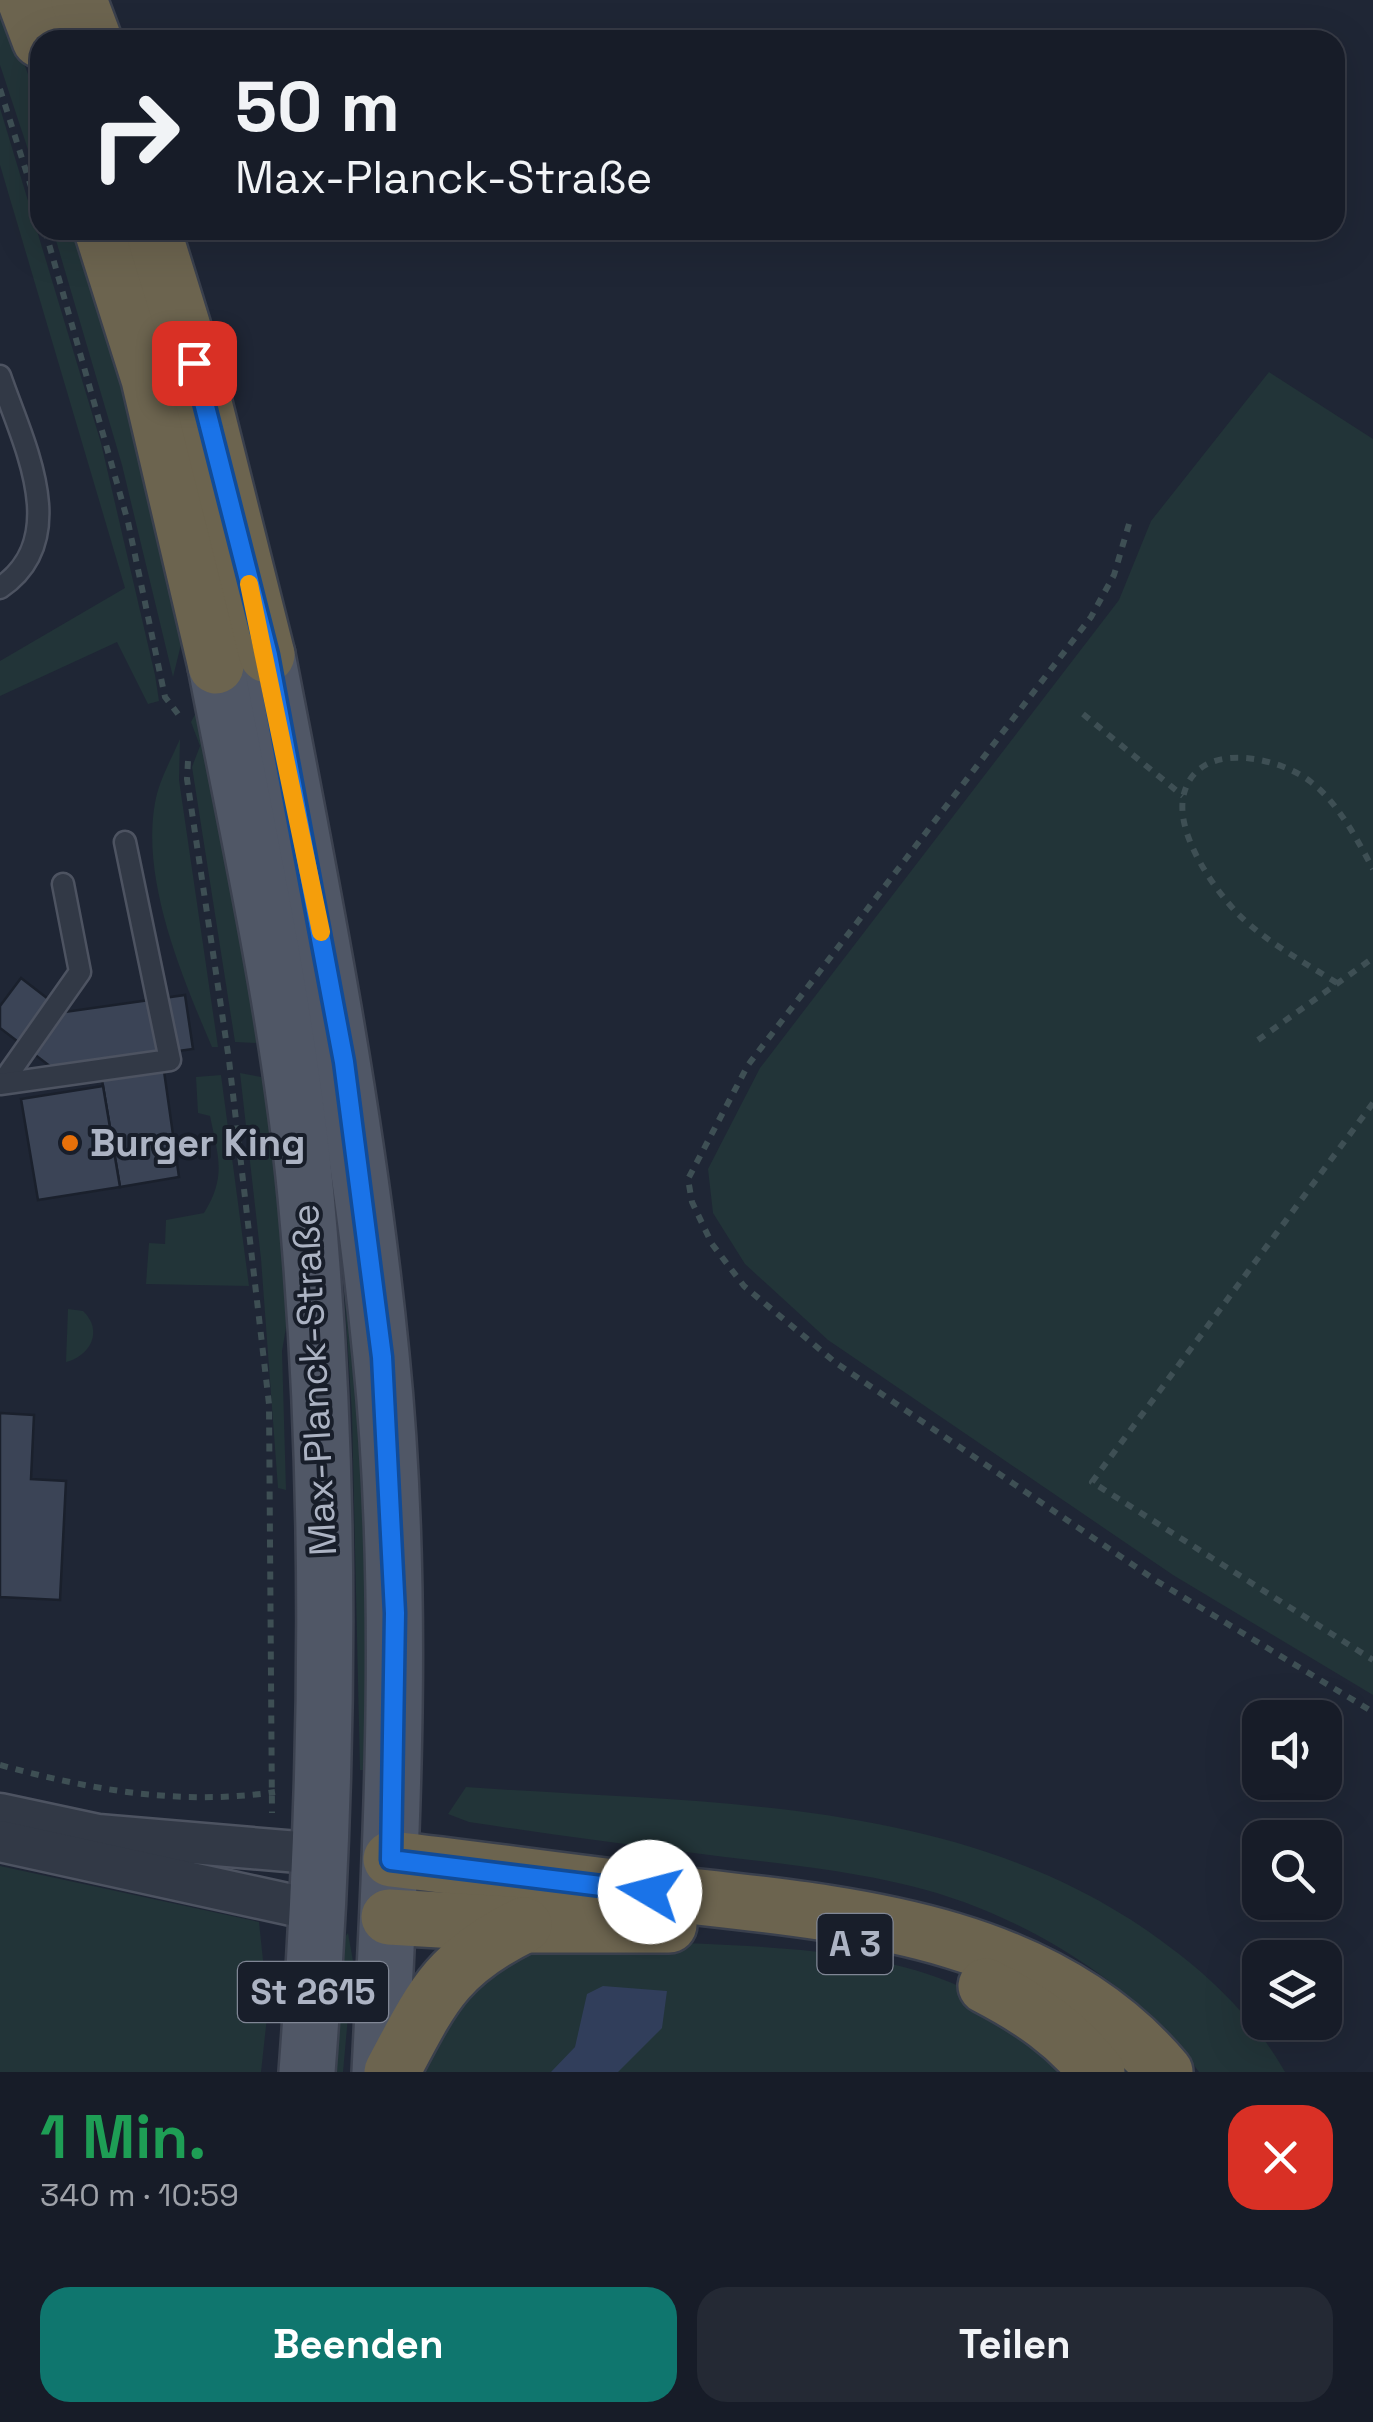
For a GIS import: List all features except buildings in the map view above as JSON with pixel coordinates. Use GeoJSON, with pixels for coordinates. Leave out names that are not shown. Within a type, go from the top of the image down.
{"type":"FeatureCollection","features":[{"type":"Feature","properties":{"kind":"highway"},"geometry":{"type":"LineString","coordinates":[[25,0],[36,30]]}},
{"type":"Feature","properties":{"kind":"highway"},"geometry":{"type":"LineString","coordinates":[[79,0],[90,30]]}},
{"type":"Feature","properties":{"kind":"highway","name":"Max-Planck-Straße"},"geometry":{"type":"LineString","coordinates":[[105,240],[242,661]]}},
{"type":"Feature","properties":{"kind":"highway","name":"Max-Planck-Straße"},"geometry":{"type":"LineString","coordinates":[[156,240],[194,363],[242,661]]}},
{"type":"Feature","properties":{"kind":"highway"},"geometry":{"type":"LineString","coordinates":[[391,1860],[803,1908],[928,1932],[1038,1973],[1095,2007],[1146,2049],[1165,2072]]}},
{"type":"Feature","properties":{"kind":"highway","name":"A 3"},"geometry":{"type":"LineString","coordinates":[[389,1917],[524,1925],[644,1923],[788,1935],[925,1958],[1034,2011],[1077,2047],[1097,2072]]}},
{"type":"Feature","properties":{"kind":"highway","name":"A 3"},"geometry":{"type":"LineString","coordinates":[[392,2072],[437,1992],[458,1964],[524,1925]]}},
{"type":"Feature","properties":{"kind":"main road","name":"Max-Planck-Straße"},"geometry":{"type":"LineString","coordinates":[[242,661],[306,1197],[325,1625],[297,1853],[319,1911],[308,2072]]}},
{"type":"Feature","properties":{"kind":"main road","name":"Max-Planck-Straße"},"geometry":{"type":"LineString","coordinates":[[242,661],[339,1029],[382,1357],[395,1613],[391,1860],[380,2072]]}},
{"type":"Feature","properties":{"kind":"main road"},"geometry":{"type":"LineString","coordinates":[[297,1853],[391,1860]]}},
{"type":"Feature","properties":{"kind":"main road"},"geometry":{"type":"LineString","coordinates":[[319,1911],[389,1917]]}},
{"type":"Feature","properties":{"kind":"street"},"geometry":{"type":"LineString","coordinates":[[0,1814],[98,1834],[297,1853]]}},
{"type":"Feature","properties":{"kind":"street"},"geometry":{"type":"LineString","coordinates":[[0,1841],[319,1911]]}},
{"type":"Feature","properties":{"kind":"lane"},"geometry":{"type":"LineString","coordinates":[[0,376],[36,480],[40,514],[33,548],[17,576],[0,588]]}},
{"type":"Feature","properties":{"kind":"lane"},"geometry":{"type":"LineString","coordinates":[[1,1083],[170,1060],[125,842]]}},
{"type":"Feature","properties":{"kind":"lane"},"geometry":{"type":"LineString","coordinates":[[1,1083],[80,972],[63,884]]}},
{"type":"Feature","properties":{"kind":"path"},"geometry":{"type":"LineString","coordinates":[[0,90],[30,184]]}},
{"type":"Feature","properties":{"kind":"path"},"geometry":{"type":"LineString","coordinates":[[48,240],[128,522],[165,697],[184,724]]}},
{"type":"Feature","properties":{"kind":"path"},"geometry":{"type":"LineString","coordinates":[[1129,524],[1114,575],[1091,617],[748,1065],[688,1178],[692,1202],[712,1244],[744,1286],[836,1363],[1155,1580],[1373,1712]]}},
{"type":"Feature","properties":{"kind":"path"},"geometry":{"type":"LineString","coordinates":[[1083,714],[1126,745],[1154,775],[1183,796]]}},
{"type":"Feature","properties":{"kind":"path"},"geometry":{"type":"LineString","coordinates":[[191,750],[186,779],[229,1060],[269,1404],[272,1792],[297,1853]]}},
{"type":"Feature","properties":{"kind":"path"},"geometry":{"type":"LineString","coordinates":[[1337,983],[1266,940],[1235,910],[1207,872],[1184,824],[1183,796],[1198,771],[1229,758],[1256,757],[1284,765],[1313,783],[1335,808],[1373,868]]}},
{"type":"Feature","properties":{"kind":"path"},"geometry":{"type":"LineString","coordinates":[[1258,1040],[1373,958]]}},
{"type":"Feature","properties":{"kind":"path"},"geometry":{"type":"LineString","coordinates":[[1373,1104],[1092,1482],[1373,1660]]}},
{"type":"Feature","properties":{"kind":"path"},"geometry":{"type":"LineString","coordinates":[[0,1765],[76,1783],[185,1800],[228,1800],[272,1792]]}},
{"type":"Feature","properties":{"kind":"shaded area"},"geometry":{"type":"Polygon","coordinates":[[[0,0],[30,80],[30,156],[0,65],[0,0]]]}},
{"type":"Feature","properties":{"kind":"shaded area"},"geometry":{"type":"Polygon","coordinates":[[[0,108],[30,208],[30,240],[40,240],[101,443],[159,701],[148,704],[117,642],[0,696],[0,661],[125,588],[0,165],[0,108]]]}},
{"type":"Feature","properties":{"kind":"shaded area"},"geometry":{"type":"Polygon","coordinates":[[[56,240],[83,240],[187,620],[173,677],[122,465],[56,240]]]}},
{"type":"Feature","properties":{"kind":"shaded area"},"geometry":{"type":"Polygon","coordinates":[[[1269,372],[1373,439],[1373,1695],[1173,1575],[828,1340],[745,1264],[713,1213],[708,1169],[760,1068],[1119,600],[1151,521],[1269,372]]]}},
{"type":"Feature","properties":{"kind":"shaded area"},"geometry":{"type":"Polygon","coordinates":[[[203,699],[257,1043],[235,1042],[192,767],[200,746],[191,722],[203,699]]]}},
{"type":"Feature","properties":{"kind":"shaded area"},"geometry":{"type":"Polygon","coordinates":[[[180,739],[179,780],[218,1047],[212,1047],[177,959],[154,864],[155,803],[180,739]]]}},
{"type":"Feature","properties":{"kind":"shaded area"},"geometry":{"type":"Polygon","coordinates":[[[240,1073],[261,1077],[265,1087],[286,1265],[289,1310],[282,1351],[286,1490],[278,1488],[261,1259],[240,1073]]]}},
{"type":"Feature","properties":{"kind":"shaded area"},"geometry":{"type":"Polygon","coordinates":[[[221,1075],[249,1286],[146,1284],[149,1243],[165,1244],[166,1220],[204,1213],[216,1188],[216,1143],[210,1116],[198,1113],[196,1077],[221,1075]]]}},
{"type":"Feature","properties":{"kind":"shaded area"},"geometry":{"type":"Polygon","coordinates":[[[338,1195],[367,1481],[376,1770],[360,1770],[352,1414],[338,1195]]]}},
{"type":"Feature","properties":{"kind":"shaded area"},"geometry":{"type":"Polygon","coordinates":[[[68,1309],[83,1311],[93,1334],[82,1354],[66,1362],[68,1309]]]}},
{"type":"Feature","properties":{"kind":"shaded area"},"geometry":{"type":"Polygon","coordinates":[[[466,1787],[745,1805],[838,1817],[929,1835],[1016,1863],[1100,1901],[1209,1979],[1242,2013],[1242,2040],[1265,2040],[1285,2072],[1199,2072],[1173,2039],[1108,1980],[1032,1933],[951,1898],[827,1870],[469,1822],[448,1814],[466,1787]]]}},
{"type":"Feature","properties":{"kind":"shaded area"},"geometry":{"type":"Polygon","coordinates":[[[0,1866],[259,1922],[268,2008],[261,2072],[0,2072],[0,1866]]]}},
{"type":"Feature","properties":{"kind":"shaded area"},"geometry":{"type":"Polygon","coordinates":[[[348,1933],[353,1961],[343,2072],[330,2072],[342,1941],[348,1933]]]}},
{"type":"Feature","properties":{"kind":"shaded area"},"geometry":{"type":"Polygon","coordinates":[[[646,1941],[806,1950],[926,1973],[991,2004],[1078,2072],[423,2072],[432,2033],[514,1949],[646,1941]]]}},
{"type":"Feature","properties":{"kind":"water"},"geometry":{"type":"Polygon","coordinates":[[[603,1986],[667,1991],[662,2028],[618,2072],[551,2072],[575,2047],[587,1994],[603,1986]]]}},
{"type":"Feature","properties":{"kind":"slow traffic"},"geometry":{"type":"LineString","coordinates":[[249,584],[268,655],[321,932]]}},
{"type":"Feature","properties":{"kind":"place","name":"Burger King"},"geometry":{"type":"Point","coordinates":[70,1143]}},
{"type":"Feature","properties":{"kind":"route"},"geometry":{"type":"LineString","coordinates":[[194,363],[268,655],[344,1062],[382,1357],[395,1613],[391,1860],[650,1892]]}}]}
